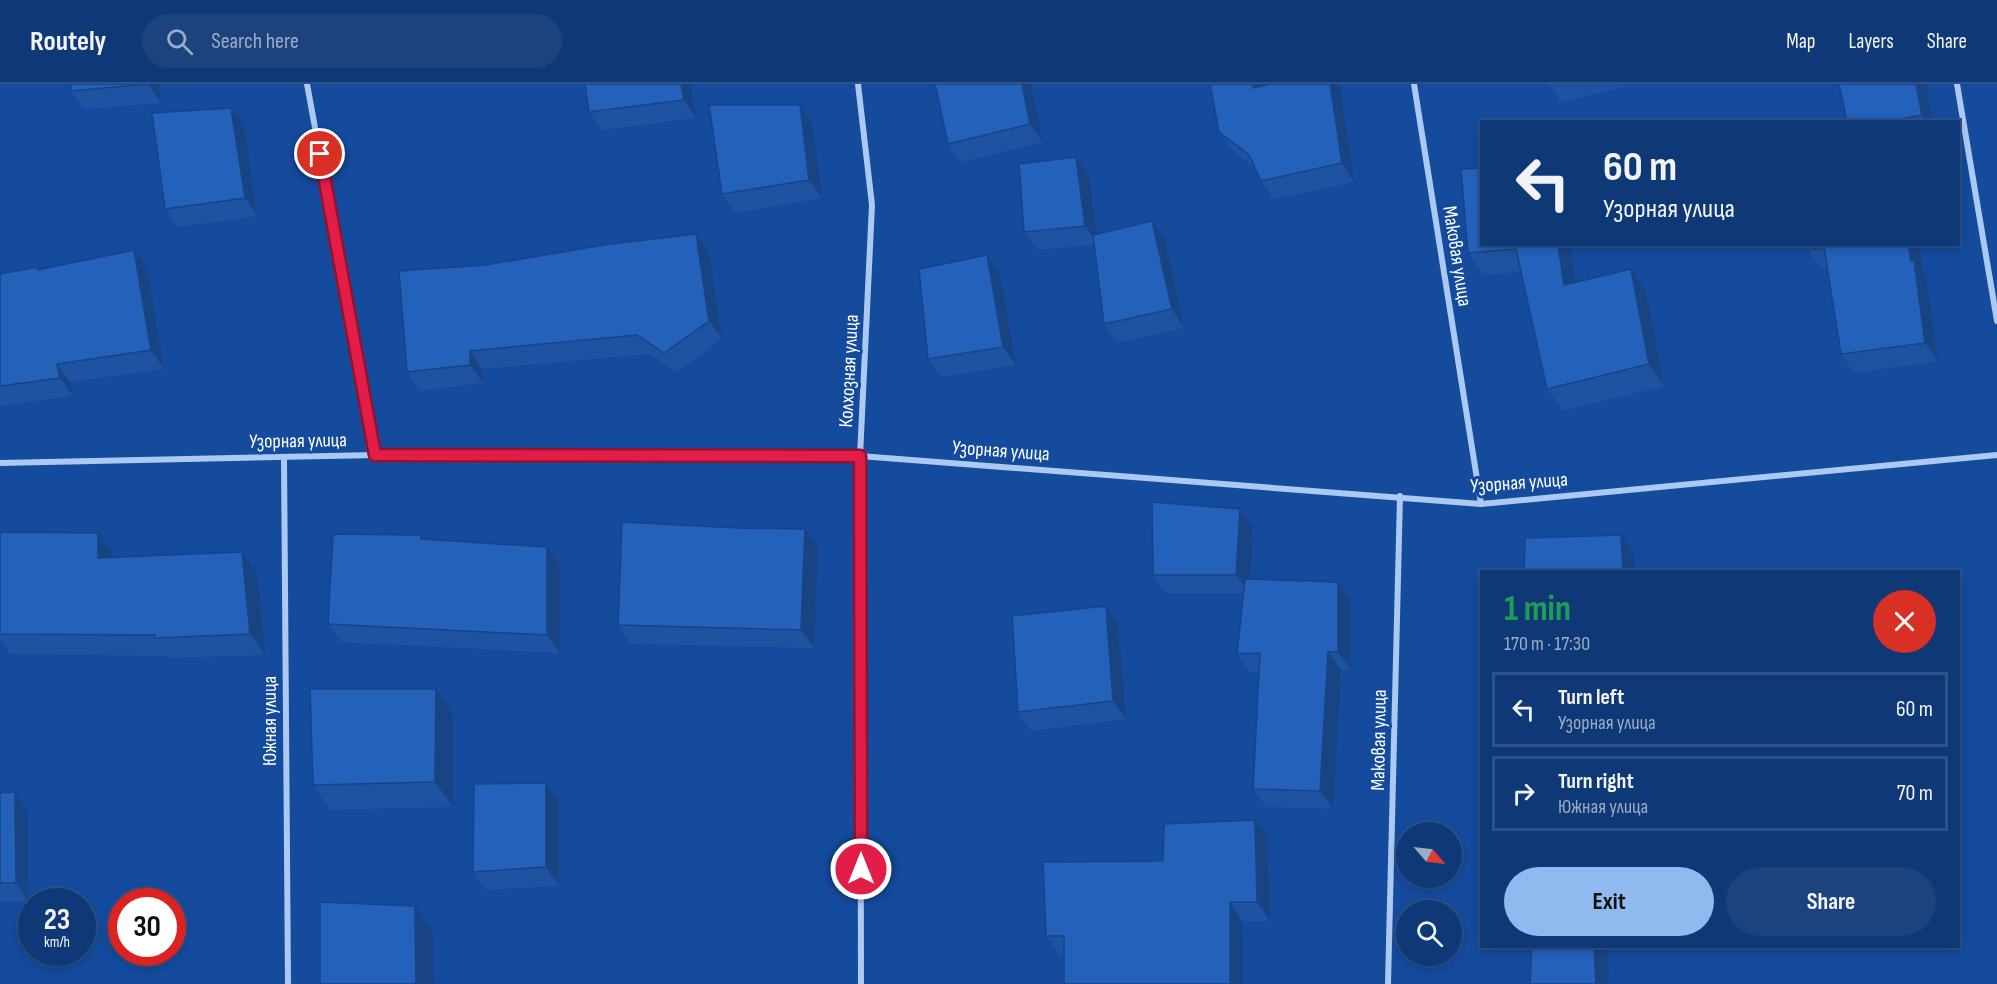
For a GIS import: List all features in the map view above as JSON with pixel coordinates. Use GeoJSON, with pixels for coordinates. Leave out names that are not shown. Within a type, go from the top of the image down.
{"type":"FeatureCollection","features":[{"type":"Feature","properties":{"kind":"street"},"geometry":{"type":"LineString","coordinates":[[307,84],[375,455]]}},
{"type":"Feature","properties":{"kind":"street","name":"Колхозная улица"},"geometry":{"type":"LineString","coordinates":[[858,84],[872,205],[860,456],[861,984]]}},
{"type":"Feature","properties":{"kind":"street","name":"Маковая улица"},"geometry":{"type":"LineString","coordinates":[[1414,84],[1481,504]]}},
{"type":"Feature","properties":{"kind":"street"},"geometry":{"type":"LineString","coordinates":[[1957,84],[1997,321]]}},
{"type":"Feature","properties":{"kind":"street","name":"Узорная улица"},"geometry":{"type":"LineString","coordinates":[[0,463],[375,455],[860,456],[1481,504],[1997,455]]}},
{"type":"Feature","properties":{"kind":"street","name":"Южная улица"},"geometry":{"type":"LineString","coordinates":[[284,457],[288,984]]}},
{"type":"Feature","properties":{"kind":"street","name":"Маковая улица"},"geometry":{"type":"LineString","coordinates":[[1388,984],[1400,496]]}},
{"type":"Feature","properties":{"kind":"building"},"geometry":{"type":"Polygon","coordinates":[[[71,84],[148,84],[71,91],[71,84]]]}},
{"type":"Feature","properties":{"kind":"building"},"geometry":{"type":"Polygon","coordinates":[[[585,84],[681,84],[684,100],[589,112],[585,84]]]}},
{"type":"Feature","properties":{"kind":"building"},"geometry":{"type":"Polygon","coordinates":[[[935,84],[1022,84],[1030,124],[948,144],[935,84]]]}},
{"type":"Feature","properties":{"kind":"building"},"geometry":{"type":"Polygon","coordinates":[[[1210,84],[1253,84],[1253,88],[1270,84],[1330,84],[1342,163],[1261,181],[1249,155],[1219,132],[1210,84]]]}},
{"type":"Feature","properties":{"kind":"building"},"geometry":{"type":"Polygon","coordinates":[[[1839,84],[1916,84],[1922,115],[1896,120],[1847,120],[1839,84]]]}},
{"type":"Feature","properties":{"kind":"building"},"geometry":{"type":"Polygon","coordinates":[[[709,105],[800,105],[809,180],[722,194],[709,105]]]}},
{"type":"Feature","properties":{"kind":"building"},"geometry":{"type":"Polygon","coordinates":[[[231,108],[245,198],[165,209],[152,113],[231,108]]]}},
{"type":"Feature","properties":{"kind":"building"},"geometry":{"type":"Polygon","coordinates":[[[1076,157],[1085,226],[1024,232],[1019,164],[1076,157]]]}},
{"type":"Feature","properties":{"kind":"building"},"geometry":{"type":"Polygon","coordinates":[[[1480,168],[1480,246],[1558,246],[1564,285],[1631,269],[1649,364],[1547,389],[1516,249],[1468,253],[1461,169],[1480,168]]]}},
{"type":"Feature","properties":{"kind":"building"},"geometry":{"type":"Polygon","coordinates":[[[1152,221],[1172,309],[1104,324],[1093,235],[1152,221]]]}},
{"type":"Feature","properties":{"kind":"building"},"geometry":{"type":"Polygon","coordinates":[[[696,234],[709,321],[664,353],[637,335],[470,351],[470,365],[407,372],[399,271],[485,265],[610,244],[696,234]]]}},
{"type":"Feature","properties":{"kind":"building"},"geometry":{"type":"Polygon","coordinates":[[[1808,246],[1908,246],[1911,261],[1914,260],[1925,343],[1841,354],[1824,247],[1808,250],[1808,246]]]}},
{"type":"Feature","properties":{"kind":"building"},"geometry":{"type":"Polygon","coordinates":[[[134,250],[151,350],[57,364],[60,378],[0,386],[0,274],[37,267],[38,270],[134,250]]]}},
{"type":"Feature","properties":{"kind":"building"},"geometry":{"type":"Polygon","coordinates":[[[987,255],[1003,347],[928,359],[919,269],[987,255]]]}},
{"type":"Feature","properties":{"kind":"building"},"geometry":{"type":"Polygon","coordinates":[[[1152,502],[1240,509],[1236,575],[1153,575],[1152,502]]]}},
{"type":"Feature","properties":{"kind":"building"},"geometry":{"type":"Polygon","coordinates":[[[622,522],[805,529],[801,630],[618,625],[622,522]]]}},
{"type":"Feature","properties":{"kind":"building"},"geometry":{"type":"Polygon","coordinates":[[[0,532],[98,533],[98,558],[242,552],[250,634],[155,638],[155,635],[0,634],[0,532]]]}},
{"type":"Feature","properties":{"kind":"building"},"geometry":{"type":"Polygon","coordinates":[[[333,534],[421,535],[421,539],[547,547],[547,635],[328,624],[333,534]]]}},
{"type":"Feature","properties":{"kind":"building"},"geometry":{"type":"Polygon","coordinates":[[[1621,535],[1623,570],[1524,570],[1525,538],[1621,535]]]}},
{"type":"Feature","properties":{"kind":"building"},"geometry":{"type":"Polygon","coordinates":[[[1245,579],[1338,582],[1338,652],[1328,652],[1320,791],[1253,789],[1260,653],[1237,654],[1245,579]]]}},
{"type":"Feature","properties":{"kind":"building"},"geometry":{"type":"Polygon","coordinates":[[[1106,606],[1113,701],[1018,712],[1012,616],[1106,606]]]}},
{"type":"Feature","properties":{"kind":"building"},"geometry":{"type":"Polygon","coordinates":[[[310,689],[436,689],[435,782],[313,785],[310,689]]]}},
{"type":"Feature","properties":{"kind":"building"},"geometry":{"type":"Polygon","coordinates":[[[546,783],[546,867],[473,872],[474,784],[546,783]]]}},
{"type":"Feature","properties":{"kind":"building"},"geometry":{"type":"Polygon","coordinates":[[[15,792],[16,883],[0,883],[0,793],[15,792]]]}},
{"type":"Feature","properties":{"kind":"building"},"geometry":{"type":"Polygon","coordinates":[[[1255,820],[1257,902],[1230,902],[1230,984],[1064,984],[1064,936],[1046,936],[1043,862],[1163,861],[1164,824],[1255,820]]]}},
{"type":"Feature","properties":{"kind":"building"},"geometry":{"type":"Polygon","coordinates":[[[320,902],[415,906],[416,984],[320,984],[320,902]]]}},
{"type":"Feature","properties":{"kind":"building"},"geometry":{"type":"Polygon","coordinates":[[[1532,948],[1594,948],[1596,984],[1530,984],[1532,948]]]}},
{"type":"Feature","properties":{"kind":"route"},"geometry":{"type":"LineString","coordinates":[[320,154],[375,455],[860,456],[861,869]]}}]}
